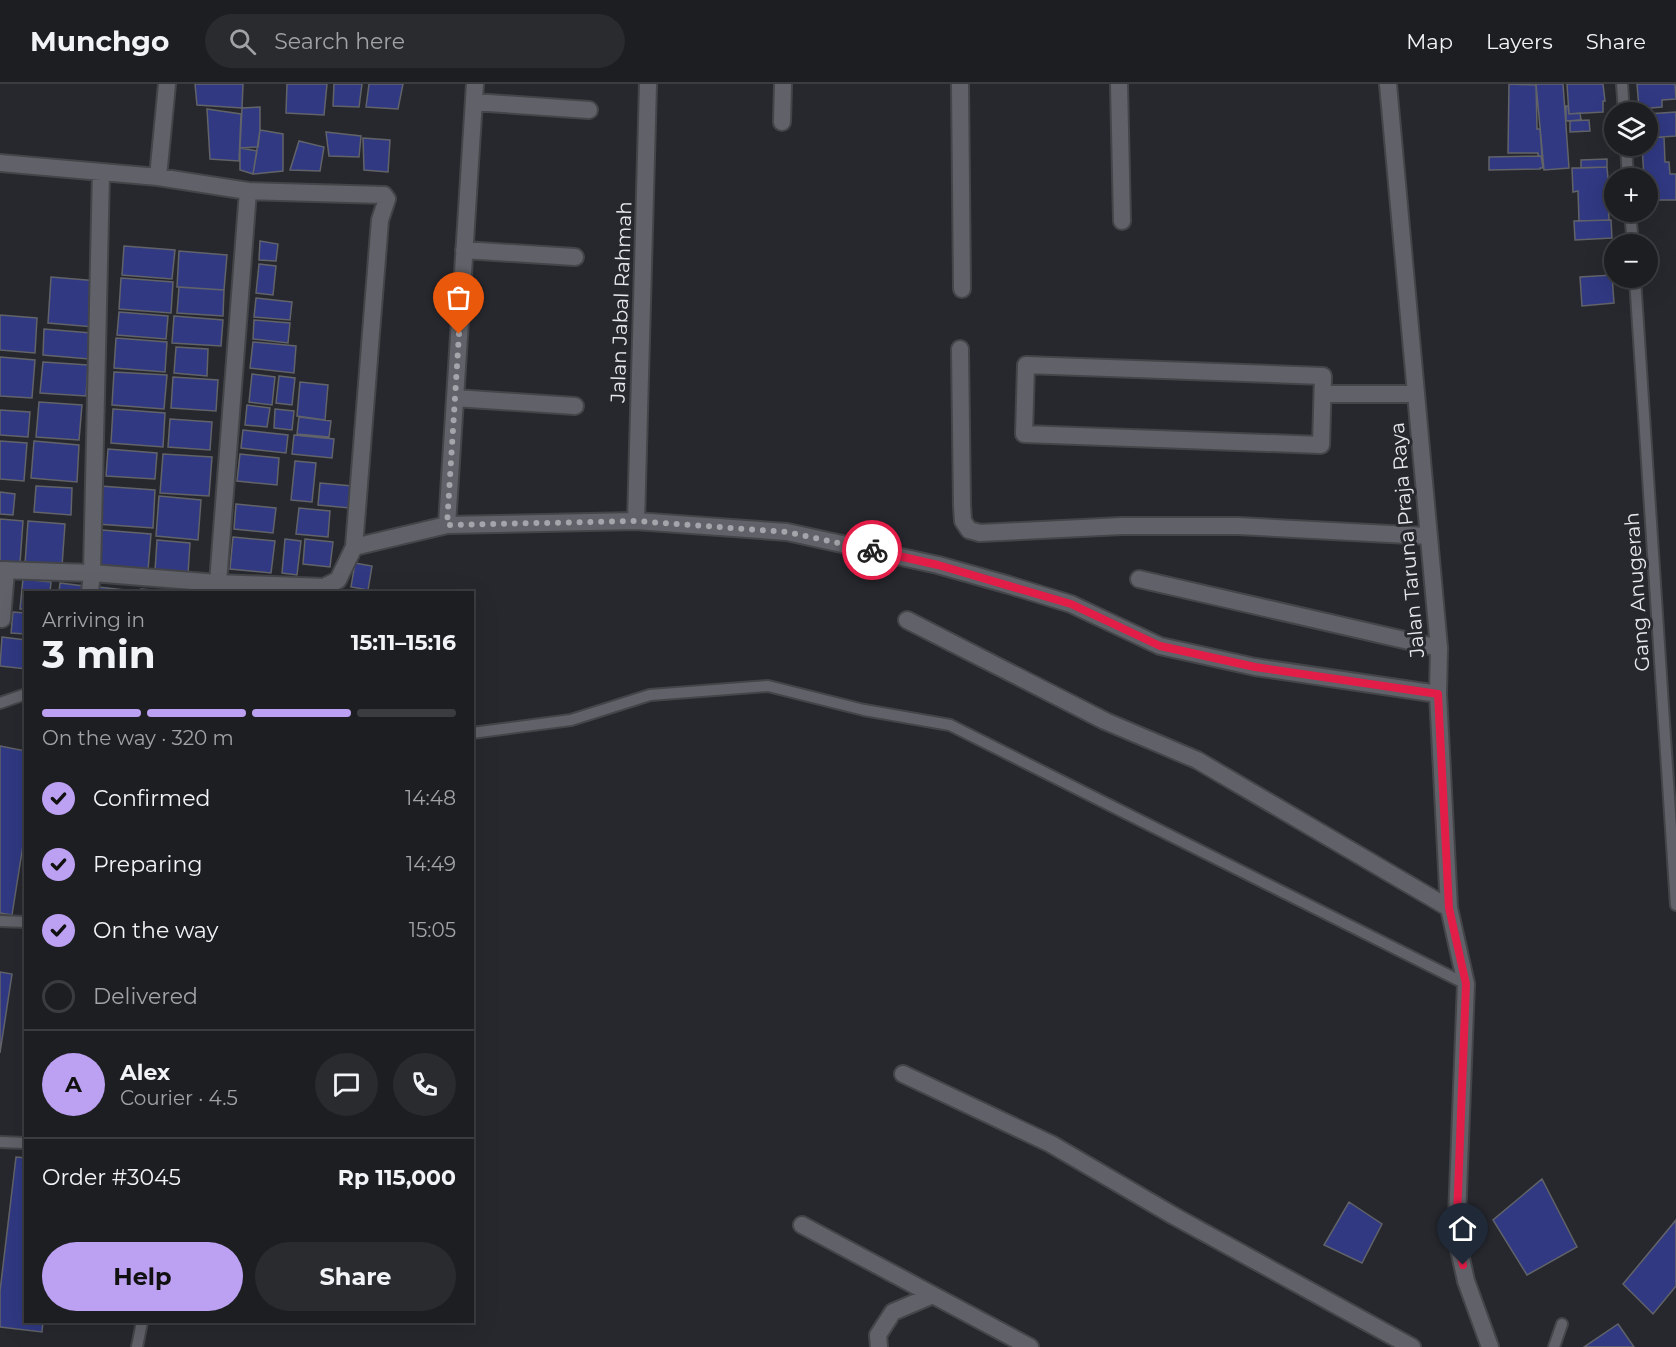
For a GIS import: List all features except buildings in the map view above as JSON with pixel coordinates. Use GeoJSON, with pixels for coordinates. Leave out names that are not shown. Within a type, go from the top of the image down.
{"type":"FeatureCollection","features":[{"type":"Feature","properties":{"kind":"street"},"geometry":{"type":"LineString","coordinates":[[158,177],[167,84]]}},
{"type":"Feature","properties":{"kind":"street"},"geometry":{"type":"LineString","coordinates":[[447,525],[475,84]]}},
{"type":"Feature","properties":{"kind":"street","name":"Jalan Jabal Rahmah"},"geometry":{"type":"LineString","coordinates":[[636,521],[648,84]]}},
{"type":"Feature","properties":{"kind":"street"},"geometry":{"type":"LineString","coordinates":[[782,122],[783,84]]}},
{"type":"Feature","properties":{"kind":"street"},"geometry":{"type":"LineString","coordinates":[[960,84],[962,289]]}},
{"type":"Feature","properties":{"kind":"street"},"geometry":{"type":"LineString","coordinates":[[1119,84],[1122,220]]}},
{"type":"Feature","properties":{"kind":"street","name":"Jalan Taruna Praja Raya"},"geometry":{"type":"LineString","coordinates":[[1388,84],[1439,648],[1438,694],[1449,908],[1466,984],[1457,1218],[1459,1249],[1466,1281],[1490,1347]]}},
{"type":"Feature","properties":{"kind":"street"},"geometry":{"type":"LineString","coordinates":[[474,102],[589,110]]}},
{"type":"Feature","properties":{"kind":"street"},"geometry":{"type":"LineString","coordinates":[[0,163],[158,177],[248,191],[384,195],[387,199],[380,220],[354,547],[338,580],[324,587],[3,570],[2,620]]}},
{"type":"Feature","properties":{"kind":"street"},"geometry":{"type":"LineString","coordinates":[[90,591],[101,172]]}},
{"type":"Feature","properties":{"kind":"street"},"geometry":{"type":"LineString","coordinates":[[218,583],[248,191]]}},
{"type":"Feature","properties":{"kind":"street"},"geometry":{"type":"LineString","coordinates":[[464,250],[575,257]]}},
{"type":"Feature","properties":{"kind":"street"},"geometry":{"type":"LineString","coordinates":[[960,349],[963,521],[969,530],[980,533],[1122,526],[1238,526],[1428,536]]}},
{"type":"Feature","properties":{"kind":"street"},"geometry":{"type":"LineString","coordinates":[[1026,365],[1323,376],[1323,394],[1321,445],[1024,434],[1026,365]]}},
{"type":"Feature","properties":{"kind":"street"},"geometry":{"type":"LineString","coordinates":[[1323,394],[1415,394]]}},
{"type":"Feature","properties":{"kind":"street"},"geometry":{"type":"LineString","coordinates":[[455,398],[575,406]]}},
{"type":"Feature","properties":{"kind":"street"},"geometry":{"type":"LineString","coordinates":[[354,547],[447,525],[636,521],[787,532],[938,565],[1071,604],[1160,646],[1255,667],[1438,694]]}},
{"type":"Feature","properties":{"kind":"street"},"geometry":{"type":"LineString","coordinates":[[1138,579],[1439,648]]}},
{"type":"Feature","properties":{"kind":"street"},"geometry":{"type":"LineString","coordinates":[[907,620],[1105,721],[1197,760],[1449,908]]}},
{"type":"Feature","properties":{"kind":"street"},"geometry":{"type":"LineString","coordinates":[[903,1074],[1051,1144],[1174,1216],[1412,1347]]}},
{"type":"Feature","properties":{"kind":"street"},"geometry":{"type":"LineString","coordinates":[[802,1225],[1029,1347]]}},
{"type":"Feature","properties":{"kind":"street"},"geometry":{"type":"LineString","coordinates":[[879,1347],[878,1335],[893,1312],[933,1295]]}},
{"type":"Feature","properties":{"kind":"lane"},"geometry":{"type":"LineString","coordinates":[[1622,84],[1623,102]]}},
{"type":"Feature","properties":{"kind":"lane","name":"Gang Anugerah"},"geometry":{"type":"LineString","coordinates":[[1636,288],[1676,905]]}},
{"type":"Feature","properties":{"kind":"lane"},"geometry":{"type":"LineString","coordinates":[[474,733],[571,720],[650,695],[768,686],[864,710],[950,725],[1466,984]]}},
{"type":"Feature","properties":{"kind":"lane"},"geometry":{"type":"LineString","coordinates":[[0,703],[24,695]]}},
{"type":"Feature","properties":{"kind":"lane"},"geometry":{"type":"LineString","coordinates":[[0,921],[24,922]]}},
{"type":"Feature","properties":{"kind":"lane"},"geometry":{"type":"LineString","coordinates":[[0,1142],[24,1143]]}},
{"type":"Feature","properties":{"kind":"lane"},"geometry":{"type":"LineString","coordinates":[[137,1347],[141,1323]]}},
{"type":"Feature","properties":{"kind":"lane"},"geometry":{"type":"LineString","coordinates":[[1554,1347],[1562,1324]]}},
{"type":"Feature","properties":{"kind":"way so far"},"geometry":{"type":"LineString","coordinates":[[459,334],[447,525],[636,521],[787,532],[872,550]]}},
{"type":"Feature","properties":{"kind":"route"},"geometry":{"type":"LineString","coordinates":[[872,550],[938,565],[1071,604],[1160,646],[1255,667],[1438,694],[1449,908],[1466,984],[1457,1218],[1459,1249],[1463,1265]]}}]}
